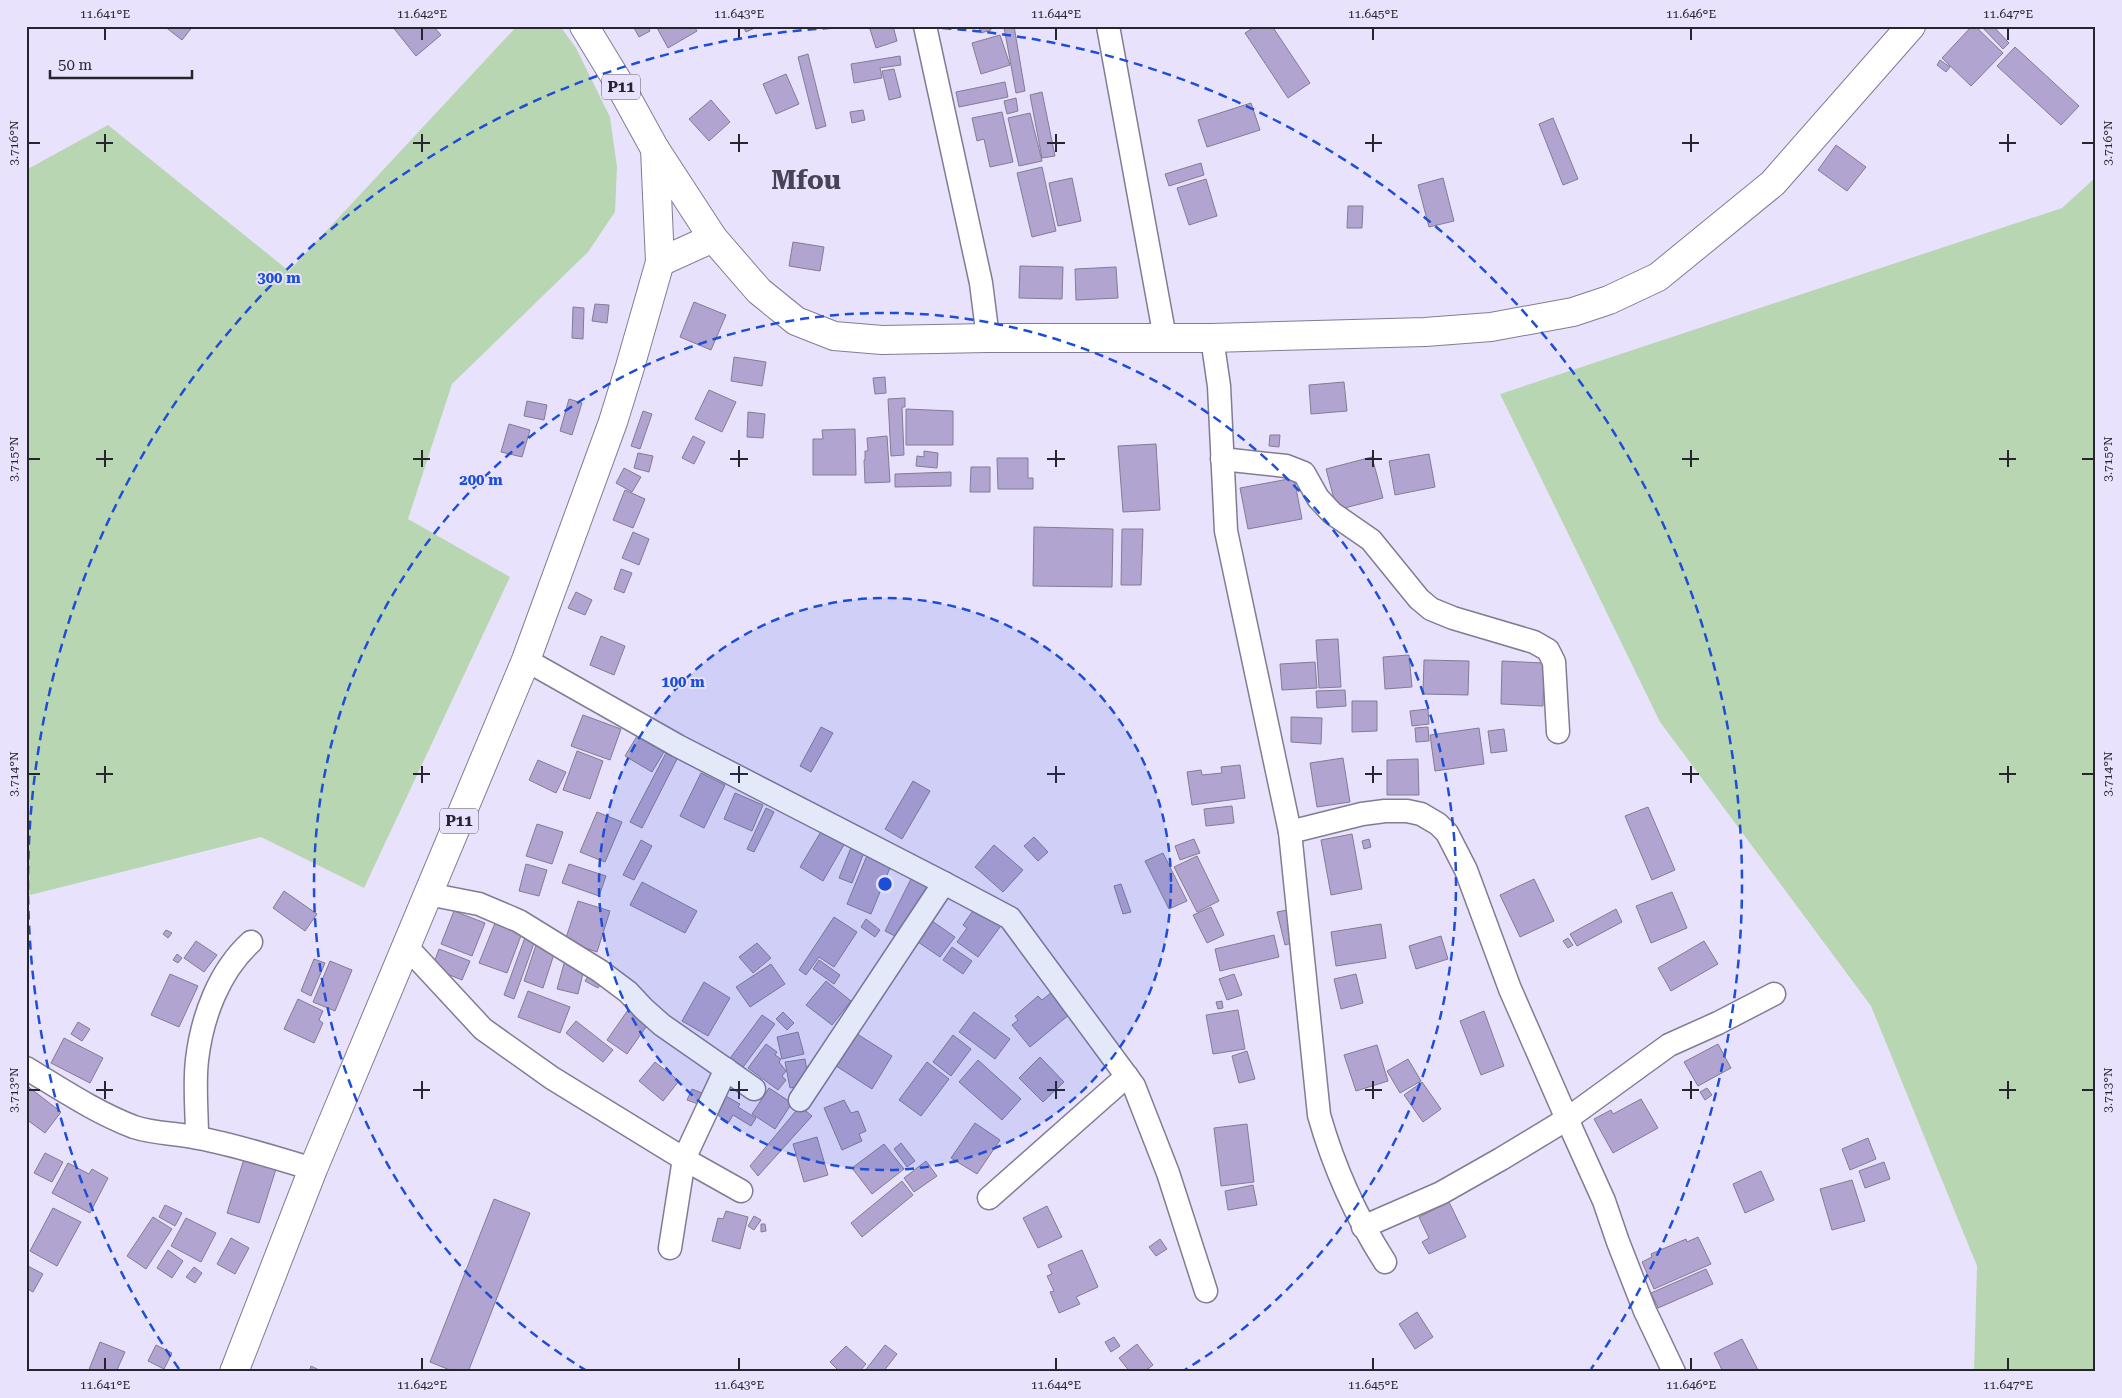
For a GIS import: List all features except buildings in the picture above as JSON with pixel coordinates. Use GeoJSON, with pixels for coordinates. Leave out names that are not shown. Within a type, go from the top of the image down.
{"type":"FeatureCollection","features":[{"type":"Feature","properties":{"kind":"main road","name":"P11"},"geometry":{"type":"LineString","coordinates":[[234,1372],[313,1169],[526,660],[613,422],[660,262],[654,150],[618,80],[584,26]]}},
{"type":"Feature","properties":{"kind":"main road"},"geometry":{"type":"LineString","coordinates":[[654,150],[713,238],[759,291],[796,321],[834,336],[882,340],[1212,338],[1425,332],[1491,327],[1573,312],[1609,300],[1658,277],[1773,183],[1911,26]]}},
{"type":"Feature","properties":{"kind":"main road"},"geometry":{"type":"LineString","coordinates":[[660,262],[713,238]]}},
{"type":"Feature","properties":{"kind":"street"},"geometry":{"type":"LineString","coordinates":[[925,26],[981,283],[988,338]]}},
{"type":"Feature","properties":{"kind":"street"},"geometry":{"type":"LineString","coordinates":[[1108,26],[1165,338]]}},
{"type":"Feature","properties":{"kind":"street"},"geometry":{"type":"LineString","coordinates":[[1212,338],[1218,386],[1226,531],[1290,832],[1319,1115],[1330,1155],[1362,1227],[1385,1262]]}},
{"type":"Feature","properties":{"kind":"street"},"geometry":{"type":"LineString","coordinates":[[1222,459],[1286,466],[1304,473],[1318,498],[1332,513],[1371,540],[1419,599],[1431,609],[1453,618],[1534,642],[1548,650],[1554,662],[1558,732]]}},
{"type":"Feature","properties":{"kind":"street"},"geometry":{"type":"LineString","coordinates":[[526,660],[678,746],[1010,918],[1134,1086],[1168,1173],[1206,1291]]}},
{"type":"Feature","properties":{"kind":"street"},"geometry":{"type":"LineString","coordinates":[[1290,832],[1362,814],[1407,811],[1421,814],[1438,824],[1447,833],[1466,870],[1510,989],[1604,1201],[1618,1242],[1646,1311],[1674,1372]]}},
{"type":"Feature","properties":{"kind":"street"},"geometry":{"type":"LineString","coordinates":[[800,1100],[944,883]]}},
{"type":"Feature","properties":{"kind":"street"},"geometry":{"type":"LineString","coordinates":[[428,894],[479,904],[519,921],[600,971],[628,992],[662,1025],[754,1088]]}},
{"type":"Feature","properties":{"kind":"street"},"geometry":{"type":"LineString","coordinates":[[198,1138],[197,1062],[201,1037],[211,1005],[225,974],[238,954],[251,942]]}},
{"type":"Feature","properties":{"kind":"street"},"geometry":{"type":"LineString","coordinates":[[406,946],[483,1029],[552,1078],[741,1192]]}},
{"type":"Feature","properties":{"kind":"street"},"geometry":{"type":"LineString","coordinates":[[1362,1227],[1441,1193],[1567,1119],[1669,1045],[1718,1023],[1774,994]]}},
{"type":"Feature","properties":{"kind":"street"},"geometry":{"type":"LineString","coordinates":[[26,1068],[79,1101],[112,1118],[136,1127],[159,1133],[198,1138],[313,1169]]}},
{"type":"Feature","properties":{"kind":"street"},"geometry":{"type":"LineString","coordinates":[[670,1248],[684,1159],[726,1069]]}},
{"type":"Feature","properties":{"kind":"street"},"geometry":{"type":"LineString","coordinates":[[989,1198],[1127,1076]]}},
{"type":"Feature","properties":{"kind":"green space"},"geometry":{"type":"Polygon","coordinates":[[[517,26],[560,26],[576,48],[610,117],[617,167],[615,212],[588,252],[452,384],[408,519],[510,577],[364,888],[261,837],[26,896],[26,170],[108,125],[289,271],[517,26]]]}},
{"type":"Feature","properties":{"kind":"green space"},"geometry":{"type":"Polygon","coordinates":[[[2096,177],[2096,1372],[1974,1372],[1977,1266],[1871,1006],[1660,722],[1500,394],[2062,208],[2096,177]]]}},
{"type":"Feature","properties":{"kind":"district","name":"Mfou"},"geometry":{"type":"Point","coordinates":[806,180]}}]}
